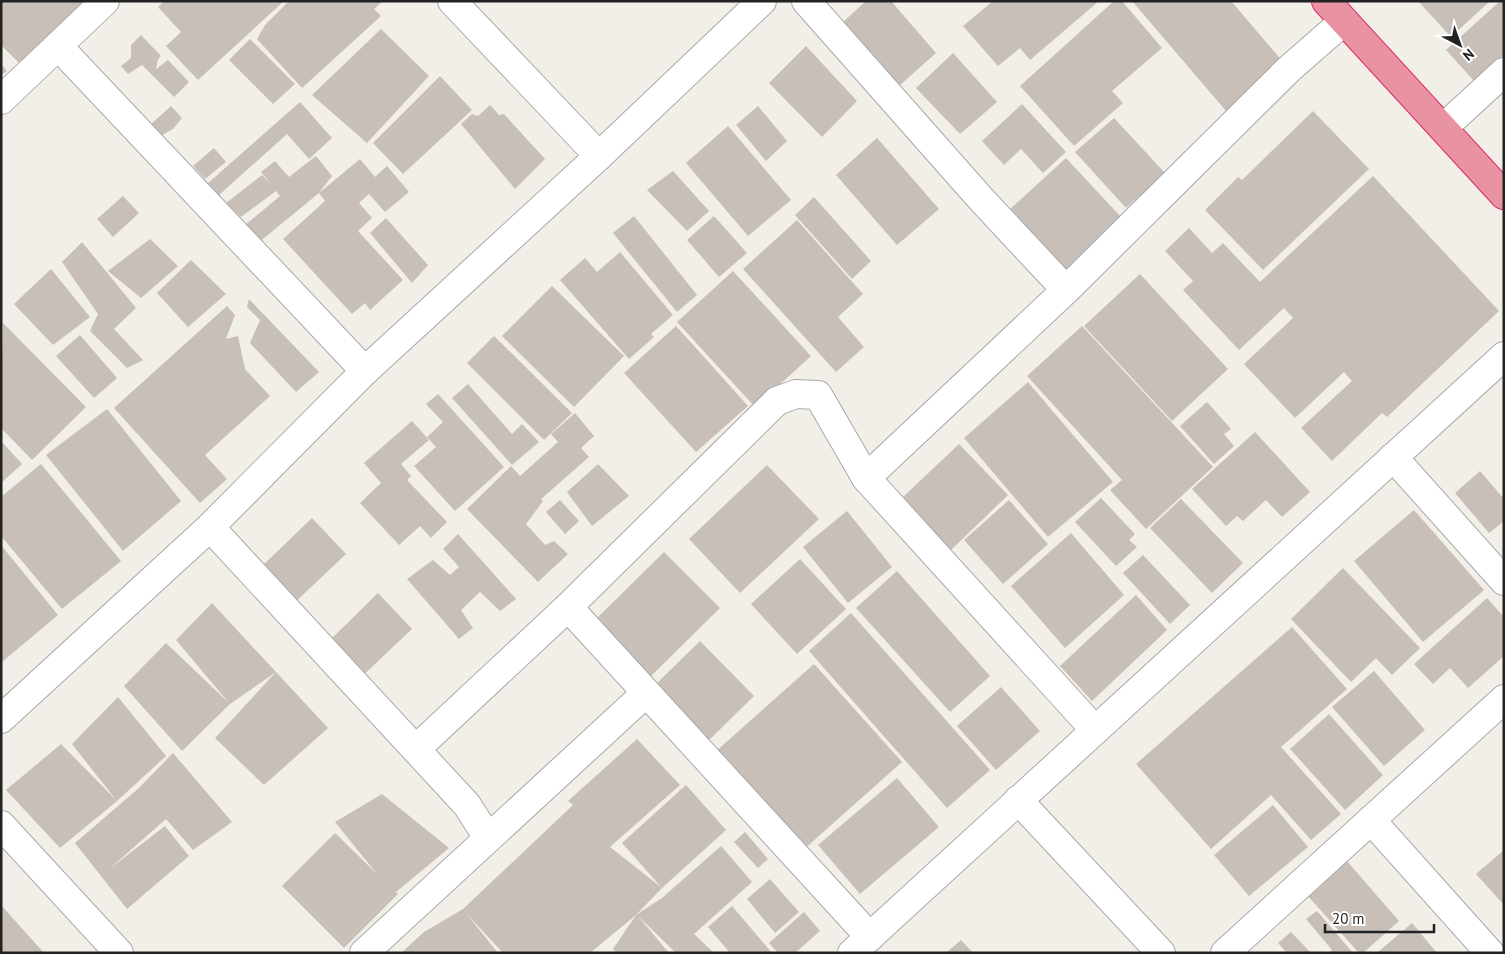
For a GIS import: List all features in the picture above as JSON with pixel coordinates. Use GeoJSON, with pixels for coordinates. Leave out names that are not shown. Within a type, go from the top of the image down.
{"type":"FeatureCollection","features":[{"type":"Feature","properties":{"kind":"highway"},"geometry":{"type":"LineString","coordinates":[[1326,1],[1504,195]]}},
{"type":"Feature","properties":{"kind":"street"},"geometry":{"type":"LineString","coordinates":[[1,100],[59,47],[105,1]]}},
{"type":"Feature","properties":{"kind":"street"},"geometry":{"type":"LineString","coordinates":[[452,1],[599,156]]}},
{"type":"Feature","properties":{"kind":"street"},"geometry":{"type":"LineString","coordinates":[[1,719],[210,527],[365,371],[599,156],[762,1]]}},
{"type":"Feature","properties":{"kind":"street"},"geometry":{"type":"LineString","coordinates":[[806,1],[981,198],[1066,290]]}},
{"type":"Feature","properties":{"kind":"street"},"geometry":{"type":"LineString","coordinates":[[866,478],[1066,290],[1289,68],[1344,21]]}},
{"type":"Feature","properties":{"kind":"street"},"geometry":{"type":"LineString","coordinates":[[59,47],[365,371]]}},
{"type":"Feature","properties":{"kind":"street"},"geometry":{"type":"LineString","coordinates":[[1442,128],[1504,72]]}},
{"type":"Feature","properties":{"kind":"street"},"geometry":{"type":"LineString","coordinates":[[568,607],[646,693],[861,945],[1504,356]]}},
{"type":"Feature","properties":{"kind":"street"},"geometry":{"type":"LineString","coordinates":[[416,749],[568,607],[777,401],[796,394],[818,395],[866,478],[1095,730]]}},
{"type":"Feature","properties":{"kind":"street"},"geometry":{"type":"LineString","coordinates":[[1393,457],[1504,581]]}},
{"type":"Feature","properties":{"kind":"street"},"geometry":{"type":"LineString","coordinates":[[210,527],[467,805],[488,838]]}},
{"type":"Feature","properties":{"kind":"street"},"geometry":{"type":"LineString","coordinates":[[364,953],[646,693]]}},
{"type":"Feature","properties":{"kind":"street"},"geometry":{"type":"LineString","coordinates":[[1225,953],[1504,699]]}},
{"type":"Feature","properties":{"kind":"street"},"geometry":{"type":"LineString","coordinates":[[1018,800],[1161,953]]}},
{"type":"Feature","properties":{"kind":"street"},"geometry":{"type":"LineString","coordinates":[[1371,820],[1490,953]]}},
{"type":"Feature","properties":{"kind":"street"},"geometry":{"type":"LineString","coordinates":[[1,825],[118,953]]}},
{"type":"Feature","properties":{"kind":"building"},"geometry":{"type":"Polygon","coordinates":[[[1,1],[88,1],[22,66],[1,45],[1,1]]]}},
{"type":"Feature","properties":{"kind":"building"},"geometry":{"type":"Polygon","coordinates":[[[164,1],[284,1],[198,80],[166,46],[181,32],[158,7],[164,1]]]}},
{"type":"Feature","properties":{"kind":"building"},"geometry":{"type":"Polygon","coordinates":[[[289,1],[383,1],[374,9],[381,16],[302,88],[257,39],[265,25],[289,1]]]}},
{"type":"Feature","properties":{"kind":"building"},"geometry":{"type":"Polygon","coordinates":[[[866,1],[891,1],[936,53],[899,86],[843,22],[866,1]]]}},
{"type":"Feature","properties":{"kind":"building"},"geometry":{"type":"Polygon","coordinates":[[[993,1],[1099,1],[1030,60],[1020,48],[998,66],[963,26],[993,1]]]}},
{"type":"Feature","properties":{"kind":"building"},"geometry":{"type":"Polygon","coordinates":[[[1114,1],[1122,1],[1162,48],[1112,91],[1123,103],[1074,146],[1020,86],[1114,1]]]}},
{"type":"Feature","properties":{"kind":"building"},"geometry":{"type":"Polygon","coordinates":[[[1132,1],[1231,1],[1289,69],[1232,118],[1132,1]]]}},
{"type":"Feature","properties":{"kind":"building"},"geometry":{"type":"Polygon","coordinates":[[[1418,1],[1490,1],[1451,37],[1418,1]]]}},
{"type":"Feature","properties":{"kind":"building"},"geometry":{"type":"Polygon","coordinates":[[[1500,1],[1504,1],[1504,55],[1475,82],[1446,50],[1500,1]]]}},
{"type":"Feature","properties":{"kind":"building"},"geometry":{"type":"Polygon","coordinates":[[[381,29],[429,76],[367,143],[312,95],[381,29]]]}},
{"type":"Feature","properties":{"kind":"building"},"geometry":{"type":"Polygon","coordinates":[[[141,35],[161,56],[158,59],[156,69],[168,60],[189,82],[174,97],[142,65],[128,74],[121,66],[131,58],[131,45],[141,35]]]}},
{"type":"Feature","properties":{"kind":"building"},"geometry":{"type":"Polygon","coordinates":[[[250,39],[295,84],[273,104],[229,60],[250,39]]]}},
{"type":"Feature","properties":{"kind":"building"},"geometry":{"type":"Polygon","coordinates":[[[806,46],[857,101],[822,137],[769,83],[806,46]]]}},
{"type":"Feature","properties":{"kind":"building"},"geometry":{"type":"Polygon","coordinates":[[[953,53],[997,102],[960,134],[916,88],[953,53]]]}},
{"type":"Feature","properties":{"kind":"building"},"geometry":{"type":"Polygon","coordinates":[[[1,64],[7,71],[1,75],[1,64]]]}},
{"type":"Feature","properties":{"kind":"building"},"geometry":{"type":"Polygon","coordinates":[[[440,76],[472,110],[403,174],[373,143],[440,76]]]}},
{"type":"Feature","properties":{"kind":"building"},"geometry":{"type":"Polygon","coordinates":[[[300,102],[332,138],[309,159],[287,134],[218,196],[207,184],[300,102]]]}},
{"type":"Feature","properties":{"kind":"building"},"geometry":{"type":"Polygon","coordinates":[[[1022,104],[1066,152],[1043,173],[1021,149],[1004,165],[982,141],[1022,104]]]}},
{"type":"Feature","properties":{"kind":"building"},"geometry":{"type":"Polygon","coordinates":[[[490,105],[499,115],[504,114],[545,159],[515,189],[461,124],[472,114],[478,116],[490,105]]]}},
{"type":"Feature","properties":{"kind":"building"},"geometry":{"type":"Polygon","coordinates":[[[171,106],[182,118],[173,129],[162,135],[150,125],[171,106]]]}},
{"type":"Feature","properties":{"kind":"building"},"geometry":{"type":"Polygon","coordinates":[[[758,106],[787,141],[766,161],[736,125],[758,106]]]}},
{"type":"Feature","properties":{"kind":"building"},"geometry":{"type":"Polygon","coordinates":[[[1313,111],[1369,169],[1263,270],[1205,210],[1238,177],[1242,180],[1313,111]]]}},
{"type":"Feature","properties":{"kind":"building"},"geometry":{"type":"Polygon","coordinates":[[[1114,118],[1165,173],[1126,208],[1075,152],[1114,118]]]}},
{"type":"Feature","properties":{"kind":"building"},"geometry":{"type":"Polygon","coordinates":[[[728,126],[791,200],[748,236],[686,163],[728,126]]]}},
{"type":"Feature","properties":{"kind":"building"},"geometry":{"type":"Polygon","coordinates":[[[877,138],[939,209],[897,245],[836,175],[877,138]]]}},
{"type":"Feature","properties":{"kind":"building"},"geometry":{"type":"Polygon","coordinates":[[[214,148],[226,162],[205,179],[193,166],[214,148]]]}},
{"type":"Feature","properties":{"kind":"building"},"geometry":{"type":"Polygon","coordinates":[[[316,156],[332,176],[319,193],[258,243],[244,226],[280,196],[276,191],[241,217],[226,203],[262,175],[271,184],[261,172],[275,161],[289,177],[316,156]]]}},
{"type":"Feature","properties":{"kind":"building"},"geometry":{"type":"Polygon","coordinates":[[[1066,158],[1121,217],[1064,271],[1008,211],[1066,158]]]}},
{"type":"Feature","properties":{"kind":"building"},"geometry":{"type":"Polygon","coordinates":[[[360,159],[375,177],[387,166],[409,192],[385,212],[369,194],[359,203],[372,218],[358,231],[403,280],[370,310],[365,303],[352,314],[283,239],[325,201],[319,193],[360,159]]]}},
{"type":"Feature","properties":{"kind":"building"},"geometry":{"type":"Polygon","coordinates":[[[673,171],[709,211],[687,231],[647,190],[673,171]]]}},
{"type":"Feature","properties":{"kind":"building"},"geometry":{"type":"Polygon","coordinates":[[[1373,176],[1499,311],[1387,417],[1382,413],[1332,461],[1301,428],[1352,381],[1344,372],[1295,418],[1244,364],[1293,318],[1284,308],[1239,350],[1183,290],[1193,281],[1165,251],[1189,228],[1212,253],[1223,243],[1260,282],[1373,176]]]}},
{"type":"Feature","properties":{"kind":"building"},"geometry":{"type":"Polygon","coordinates":[[[123,196],[139,213],[113,237],[97,219],[123,196]]]}},
{"type":"Feature","properties":{"kind":"building"},"geometry":{"type":"Polygon","coordinates":[[[814,197],[871,261],[852,279],[795,215],[814,197]]]}},
{"type":"Feature","properties":{"kind":"building"},"geometry":{"type":"Polygon","coordinates":[[[634,216],[697,295],[677,312],[613,233],[634,216]]]}},
{"type":"Feature","properties":{"kind":"building"},"geometry":{"type":"Polygon","coordinates":[[[714,216],[747,253],[719,277],[687,240],[714,216]]]}},
{"type":"Feature","properties":{"kind":"building"},"geometry":{"type":"Polygon","coordinates":[[[386,218],[428,265],[412,283],[370,233],[386,218]]]}},
{"type":"Feature","properties":{"kind":"building"},"geometry":{"type":"Polygon","coordinates":[[[797,220],[863,294],[838,317],[864,347],[836,372],[743,269],[797,220]]]}},
{"type":"Feature","properties":{"kind":"building"},"geometry":{"type":"Polygon","coordinates":[[[150,239],[178,266],[141,298],[108,271],[150,239]]]}},
{"type":"Feature","properties":{"kind":"building"},"geometry":{"type":"Polygon","coordinates":[[[82,242],[136,308],[114,329],[143,360],[127,368],[90,331],[98,314],[62,262],[82,242]]]}},
{"type":"Feature","properties":{"kind":"building"},"geometry":{"type":"Polygon","coordinates":[[[620,252],[673,315],[651,334],[654,337],[629,359],[560,280],[585,258],[597,272],[620,252]]]}},
{"type":"Feature","properties":{"kind":"building"},"geometry":{"type":"Polygon","coordinates":[[[191,260],[226,294],[188,327],[157,293],[191,260]]]}},
{"type":"Feature","properties":{"kind":"building"},"geometry":{"type":"Polygon","coordinates":[[[51,269],[90,317],[53,345],[14,304],[51,269]]]}},
{"type":"Feature","properties":{"kind":"building"},"geometry":{"type":"Polygon","coordinates":[[[733,271],[811,356],[755,407],[677,322],[733,271]]]}},
{"type":"Feature","properties":{"kind":"building"},"geometry":{"type":"Polygon","coordinates":[[[1140,274],[1228,369],[1172,421],[1084,326],[1140,274]]]}},
{"type":"Feature","properties":{"kind":"building"},"geometry":{"type":"Polygon","coordinates":[[[552,286],[624,356],[574,407],[502,336],[552,286]]]}},
{"type":"Feature","properties":{"kind":"building"},"geometry":{"type":"Polygon","coordinates":[[[249,299],[319,372],[296,392],[250,343],[260,320],[247,307],[249,299]]]}},
{"type":"Feature","properties":{"kind":"building"},"geometry":{"type":"Polygon","coordinates":[[[227,306],[235,315],[226,339],[238,336],[245,369],[270,396],[205,455],[227,479],[200,503],[114,408],[227,306]]]}},
{"type":"Feature","properties":{"kind":"building"},"geometry":{"type":"Polygon","coordinates":[[[3,323],[86,407],[32,460],[1,428],[3,323]]]}},
{"type":"Feature","properties":{"kind":"building"},"geometry":{"type":"Polygon","coordinates":[[[676,326],[748,406],[696,452],[624,373],[676,326]]]}},
{"type":"Feature","properties":{"kind":"building"},"geometry":{"type":"Polygon","coordinates":[[[1082,326],[1213,467],[1146,529],[1110,490],[1122,480],[1027,376],[1082,326]]]}},
{"type":"Feature","properties":{"kind":"building"},"geometry":{"type":"Polygon","coordinates":[[[80,335],[117,378],[94,398],[56,356],[80,335]]]}},
{"type":"Feature","properties":{"kind":"building"},"geometry":{"type":"Polygon","coordinates":[[[494,336],[572,413],[544,440],[467,363],[494,336]]]}},
{"type":"Feature","properties":{"kind":"building"},"geometry":{"type":"Polygon","coordinates":[[[1028,382],[1113,482],[1048,537],[964,438],[1028,382]]]}},
{"type":"Feature","properties":{"kind":"building"},"geometry":{"type":"Polygon","coordinates":[[[468,384],[512,434],[522,424],[539,442],[512,465],[452,398],[468,384]]]}},
{"type":"Feature","properties":{"kind":"building"},"geometry":{"type":"Polygon","coordinates":[[[438,394],[504,467],[455,511],[414,466],[436,447],[427,437],[443,422],[426,404],[438,394]]]}},
{"type":"Feature","properties":{"kind":"building"},"geometry":{"type":"Polygon","coordinates":[[[1207,402],[1231,429],[1224,434],[1234,446],[1214,464],[1180,426],[1207,402]]]}},
{"type":"Feature","properties":{"kind":"building"},"geometry":{"type":"Polygon","coordinates":[[[107,409],[181,501],[123,551],[46,455],[107,409]]]}},
{"type":"Feature","properties":{"kind":"building"},"geometry":{"type":"Polygon","coordinates":[[[575,413],[594,436],[581,448],[589,457],[541,499],[543,501],[526,524],[545,545],[554,541],[568,554],[538,582],[467,509],[511,466],[520,476],[558,442],[551,434],[575,413]]]}},
{"type":"Feature","properties":{"kind":"building"},"geometry":{"type":"Polygon","coordinates":[[[412,421],[429,440],[401,464],[411,476],[407,480],[447,522],[431,538],[420,526],[399,545],[360,503],[381,483],[364,463],[412,421]]]}},
{"type":"Feature","properties":{"kind":"building"},"geometry":{"type":"Polygon","coordinates":[[[1255,432],[1310,492],[1282,517],[1266,500],[1243,521],[1237,516],[1226,526],[1192,489],[1255,432]]]}},
{"type":"Feature","properties":{"kind":"building"},"geometry":{"type":"Polygon","coordinates":[[[1,441],[22,464],[1,483],[1,441]]]}},
{"type":"Feature","properties":{"kind":"building"},"geometry":{"type":"Polygon","coordinates":[[[959,444],[1008,495],[951,550],[902,498],[959,444]]]}},
{"type":"Feature","properties":{"kind":"building"},"geometry":{"type":"Polygon","coordinates":[[[41,464],[121,561],[62,609],[1,536],[1,497],[41,464]]]}},
{"type":"Feature","properties":{"kind":"building"},"geometry":{"type":"Polygon","coordinates":[[[598,464],[629,496],[592,526],[567,492],[598,464]]]}},
{"type":"Feature","properties":{"kind":"building"},"geometry":{"type":"Polygon","coordinates":[[[767,465],[819,519],[740,593],[689,539],[767,465]]]}},
{"type":"Feature","properties":{"kind":"building"},"geometry":{"type":"Polygon","coordinates":[[[1480,471],[1504,499],[1504,521],[1489,533],[1455,493],[1480,471]]]}},
{"type":"Feature","properties":{"kind":"building"},"geometry":{"type":"Polygon","coordinates":[[[1101,498],[1135,534],[1129,540],[1137,547],[1116,566],[1075,522],[1101,498]]]}},
{"type":"Feature","properties":{"kind":"building"},"geometry":{"type":"Polygon","coordinates":[[[1181,499],[1243,563],[1212,593],[1150,528],[1181,499]]]}},
{"type":"Feature","properties":{"kind":"building"},"geometry":{"type":"Polygon","coordinates":[[[560,500],[579,521],[565,534],[546,512],[560,500]]]}},
{"type":"Feature","properties":{"kind":"building"},"geometry":{"type":"Polygon","coordinates":[[[1009,500],[1048,544],[1003,584],[964,540],[1009,500]]]}},
{"type":"Feature","properties":{"kind":"building"},"geometry":{"type":"Polygon","coordinates":[[[1414,510],[1484,590],[1423,642],[1354,561],[1414,510]]]}},
{"type":"Feature","properties":{"kind":"building"},"geometry":{"type":"Polygon","coordinates":[[[847,511],[892,567],[848,603],[803,547],[847,511]]]}},
{"type":"Feature","properties":{"kind":"building"},"geometry":{"type":"Polygon","coordinates":[[[312,518],[346,554],[290,607],[256,572],[312,518]]]}},
{"type":"Feature","properties":{"kind":"building"},"geometry":{"type":"Polygon","coordinates":[[[1071,533],[1124,595],[1065,648],[1011,586],[1071,533]]]}},
{"type":"Feature","properties":{"kind":"building"},"geometry":{"type":"Polygon","coordinates":[[[458,534],[516,599],[500,611],[480,592],[461,610],[473,628],[459,639],[407,579],[433,560],[450,575],[459,567],[443,549],[458,534]]]}},
{"type":"Feature","properties":{"kind":"building"},"geometry":{"type":"Polygon","coordinates":[[[1,545],[58,615],[2,662],[1,661],[1,545]]]}},
{"type":"Feature","properties":{"kind":"building"},"geometry":{"type":"Polygon","coordinates":[[[664,552],[720,608],[650,677],[594,621],[664,552]]]}},
{"type":"Feature","properties":{"kind":"building"},"geometry":{"type":"Polygon","coordinates":[[[1143,555],[1190,605],[1170,624],[1123,573],[1143,555]]]}},
{"type":"Feature","properties":{"kind":"building"},"geometry":{"type":"Polygon","coordinates":[[[800,559],[846,609],[797,654],[751,604],[800,559]]]}},
{"type":"Feature","properties":{"kind":"building"},"geometry":{"type":"Polygon","coordinates":[[[1343,568],[1420,648],[1392,675],[1376,658],[1351,682],[1291,619],[1343,568]]]}},
{"type":"Feature","properties":{"kind":"building"},"geometry":{"type":"Polygon","coordinates":[[[897,571],[990,676],[950,712],[856,608],[897,571]]]}},
{"type":"Feature","properties":{"kind":"building"},"geometry":{"type":"Polygon","coordinates":[[[378,593],[412,629],[357,681],[324,646],[378,593]]]}},
{"type":"Feature","properties":{"kind":"building"},"geometry":{"type":"Polygon","coordinates":[[[1136,595],[1167,630],[1092,701],[1060,666],[1136,595]]]}},
{"type":"Feature","properties":{"kind":"building"},"geometry":{"type":"Polygon","coordinates":[[[1487,598],[1504,617],[1504,656],[1468,688],[1450,668],[1433,684],[1414,664],[1487,598]]]}},
{"type":"Feature","properties":{"kind":"building"},"geometry":{"type":"Polygon","coordinates":[[[212,603],[276,672],[230,704],[182,751],[124,686],[166,643],[229,703],[176,640],[212,603]]]}},
{"type":"Feature","properties":{"kind":"building"},"geometry":{"type":"Polygon","coordinates":[[[851,613],[990,770],[947,808],[809,651],[851,613]]]}},
{"type":"Feature","properties":{"kind":"building"},"geometry":{"type":"Polygon","coordinates":[[[1292,627],[1347,689],[1281,747],[1341,814],[1311,840],[1271,795],[1211,849],[1136,764],[1292,627]]]}},
{"type":"Feature","properties":{"kind":"building"},"geometry":{"type":"Polygon","coordinates":[[[700,641],[754,696],[707,742],[653,687],[700,641]]]}},
{"type":"Feature","properties":{"kind":"building"},"geometry":{"type":"Polygon","coordinates":[[[814,664],[902,762],[802,851],[714,753],[814,664]]]}},
{"type":"Feature","properties":{"kind":"building"},"geometry":{"type":"Polygon","coordinates":[[[1374,671],[1425,730],[1384,766],[1332,707],[1374,671]]]}},
{"type":"Feature","properties":{"kind":"building"},"geometry":{"type":"Polygon","coordinates":[[[276,672],[328,728],[264,785],[215,738],[276,672]]]}},
{"type":"Feature","properties":{"kind":"building"},"geometry":{"type":"Polygon","coordinates":[[[1001,687],[1040,731],[996,770],[957,726],[1001,687]]]}},
{"type":"Feature","properties":{"kind":"building"},"geometry":{"type":"Polygon","coordinates":[[[118,697],[166,756],[117,801],[72,744],[118,697]]]}},
{"type":"Feature","properties":{"kind":"building"},"geometry":{"type":"Polygon","coordinates":[[[1329,714],[1383,775],[1345,810],[1290,749],[1329,714]]]}},
{"type":"Feature","properties":{"kind":"building"},"geometry":{"type":"Polygon","coordinates":[[[637,739],[680,785],[610,847],[662,888],[636,915],[590,953],[503,953],[466,913],[498,953],[401,953],[424,932],[463,909],[573,805],[568,801],[637,739]]]}},
{"type":"Feature","properties":{"kind":"building"},"geometry":{"type":"Polygon","coordinates":[[[61,744],[117,801],[60,848],[6,790],[61,744]]]}},
{"type":"Feature","properties":{"kind":"building"},"geometry":{"type":"Polygon","coordinates":[[[173,753],[232,822],[193,850],[166,819],[108,870],[165,826],[189,856],[127,909],[75,843],[139,788],[173,753]]]}},
{"type":"Feature","properties":{"kind":"building"},"geometry":{"type":"Polygon","coordinates":[[[897,778],[939,827],[860,894],[818,845],[897,778]]]}},
{"type":"Feature","properties":{"kind":"building"},"geometry":{"type":"Polygon","coordinates":[[[686,785],[726,830],[662,888],[622,843],[686,785]]]}},
{"type":"Feature","properties":{"kind":"building"},"geometry":{"type":"Polygon","coordinates":[[[382,794],[449,848],[396,892],[398,894],[344,948],[282,886],[335,833],[377,874],[335,822],[382,794]]]}},
{"type":"Feature","properties":{"kind":"building"},"geometry":{"type":"Polygon","coordinates":[[[1273,805],[1308,847],[1249,896],[1214,855],[1273,805]]]}},
{"type":"Feature","properties":{"kind":"building"},"geometry":{"type":"Polygon","coordinates":[[[745,832],[768,859],[758,868],[734,842],[745,832]]]}},
{"type":"Feature","properties":{"kind":"building"},"geometry":{"type":"Polygon","coordinates":[[[721,846],[752,882],[694,934],[714,953],[676,953],[638,916],[669,953],[617,953],[613,949],[636,915],[662,898],[721,846]]]}},
{"type":"Feature","properties":{"kind":"building"},"geometry":{"type":"Polygon","coordinates":[[[1504,850],[1504,905],[1476,874],[1504,850]]]}},
{"type":"Feature","properties":{"kind":"building"},"geometry":{"type":"Polygon","coordinates":[[[1346,860],[1399,921],[1363,953],[1359,953],[1307,895],[1346,860]]]}},
{"type":"Feature","properties":{"kind":"building"},"geometry":{"type":"Polygon","coordinates":[[[770,879],[799,912],[775,933],[747,899],[770,879]]]}},
{"type":"Feature","properties":{"kind":"building"},"geometry":{"type":"Polygon","coordinates":[[[1,905],[44,953],[1,953],[1,905]]]}},
{"type":"Feature","properties":{"kind":"building"},"geometry":{"type":"Polygon","coordinates":[[[732,906],[772,953],[730,953],[708,927],[732,906]]]}},
{"type":"Feature","properties":{"kind":"building"},"geometry":{"type":"Polygon","coordinates":[[[1317,911],[1353,953],[1329,953],[1332,950],[1306,919],[1317,911]]]}},
{"type":"Feature","properties":{"kind":"building"},"geometry":{"type":"Polygon","coordinates":[[[804,912],[820,931],[795,953],[778,953],[769,943],[804,912]]]}},
{"type":"Feature","properties":{"kind":"building"},"geometry":{"type":"Polygon","coordinates":[[[1412,923],[1437,953],[1377,953],[1412,923]]]}},
{"type":"Feature","properties":{"kind":"building"},"geometry":{"type":"Polygon","coordinates":[[[1291,932],[1311,953],[1287,953],[1278,943],[1291,932]]]}},
{"type":"Feature","properties":{"kind":"building"},"geometry":{"type":"Polygon","coordinates":[[[961,940],[973,953],[946,953],[961,940]]]}}]}
